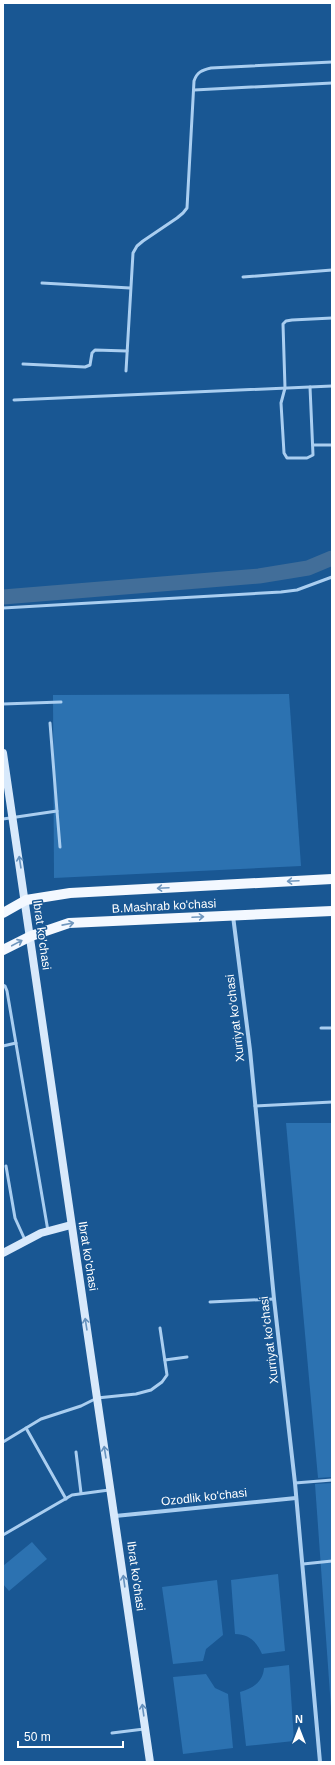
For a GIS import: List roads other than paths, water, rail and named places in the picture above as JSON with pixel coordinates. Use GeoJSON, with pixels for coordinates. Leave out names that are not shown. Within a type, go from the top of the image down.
{"type":"FeatureCollection","features":[{"type":"Feature","properties":{"kind":"main road","name":"Ibrat ko'chasi"},"geometry":{"type":"LineString","coordinates":[[3,753],[26,900],[71,1225],[150,1762]]}},
{"type":"Feature","properties":{"kind":"main road","name":"B.Mashrab ko'chasi"},"geometry":{"type":"LineString","coordinates":[[3,913],[26,900],[70,894],[332,879]]}},
{"type":"Feature","properties":{"kind":"main road","name":"B.Mashrab ko'chasi"},"geometry":{"type":"LineString","coordinates":[[3,950],[31,936],[69,923],[332,911]]}},
{"type":"Feature","properties":{"kind":"main road"},"geometry":{"type":"LineString","coordinates":[[3,1253],[48,1231],[71,1225]]}},
{"type":"Feature","properties":{"kind":"street","name":"Xurriyat ko‘chasi"},"geometry":{"type":"LineString","coordinates":[[232,916],[250,1050],[274,1298],[295,1483],[320,1762]]}},
{"type":"Feature","properties":{"kind":"street","name":"Ozodlik ko'chasi"},"geometry":{"type":"LineString","coordinates":[[115,1516],[296,1498]]}},
{"type":"Feature","properties":{"kind":"lane"},"geometry":{"type":"LineString","coordinates":[[126,371],[132,253],[137,246],[177,218],[187,208],[194,81],[196,74],[207,69],[332,62]]}},
{"type":"Feature","properties":{"kind":"lane"},"geometry":{"type":"LineString","coordinates":[[194,90],[332,83]]}},
{"type":"Feature","properties":{"kind":"lane"},"geometry":{"type":"LineString","coordinates":[[244,277],[332,270]]}},
{"type":"Feature","properties":{"kind":"lane"},"geometry":{"type":"LineString","coordinates":[[42,283],[130,288]]}},
{"type":"Feature","properties":{"kind":"lane"},"geometry":{"type":"LineString","coordinates":[[310,387],[313,455],[311,457],[291,459],[284,456],[281,403],[285,388],[283,324],[286,321],[292,320],[332,318]]}},
{"type":"Feature","properties":{"kind":"lane"},"geometry":{"type":"LineString","coordinates":[[23,364],[85,367],[90,365],[92,353],[95,350],[127,351]]}},
{"type":"Feature","properties":{"kind":"lane"},"geometry":{"type":"LineString","coordinates":[[14,400],[332,386]]}},
{"type":"Feature","properties":{"kind":"lane"},"geometry":{"type":"LineString","coordinates":[[313,445],[332,444]]}},
{"type":"Feature","properties":{"kind":"lane"},"geometry":{"type":"LineString","coordinates":[[3,608],[280,592],[297,590],[332,577]]}},
{"type":"Feature","properties":{"kind":"lane"},"geometry":{"type":"LineString","coordinates":[[3,704],[61,702]]}},
{"type":"Feature","properties":{"kind":"lane"},"geometry":{"type":"LineString","coordinates":[[50,723],[60,847]]}},
{"type":"Feature","properties":{"kind":"lane"},"geometry":{"type":"LineString","coordinates":[[3,819],[57,811]]}},
{"type":"Feature","properties":{"kind":"lane"},"geometry":{"type":"LineString","coordinates":[[3,985],[7,991],[48,1231]]}},
{"type":"Feature","properties":{"kind":"lane"},"geometry":{"type":"LineString","coordinates":[[321,1028],[332,1028]]}},
{"type":"Feature","properties":{"kind":"lane"},"geometry":{"type":"LineString","coordinates":[[3,1046],[16,1044]]}},
{"type":"Feature","properties":{"kind":"lane"},"geometry":{"type":"LineString","coordinates":[[255,1106],[332,1102]]}},
{"type":"Feature","properties":{"kind":"lane"},"geometry":{"type":"LineString","coordinates":[[6,1166],[15,1218],[25,1241]]}},
{"type":"Feature","properties":{"kind":"lane"},"geometry":{"type":"LineString","coordinates":[[210,1302],[274,1298]]}},
{"type":"Feature","properties":{"kind":"lane"},"geometry":{"type":"LineString","coordinates":[[3,1442],[41,1419],[82,1406],[97,1398],[151,1390],[162,1382],[167,1375],[160,1328]]}},
{"type":"Feature","properties":{"kind":"lane"},"geometry":{"type":"LineString","coordinates":[[165,1360],[187,1357]]}},
{"type":"Feature","properties":{"kind":"lane"},"geometry":{"type":"LineString","coordinates":[[26,1428],[66,1499]]}},
{"type":"Feature","properties":{"kind":"lane"},"geometry":{"type":"LineString","coordinates":[[76,1452],[81,1493]]}},
{"type":"Feature","properties":{"kind":"lane"},"geometry":{"type":"LineString","coordinates":[[295,1483],[332,1480]]}},
{"type":"Feature","properties":{"kind":"lane"},"geometry":{"type":"LineString","coordinates":[[3,1535],[72,1495],[111,1490]]}},
{"type":"Feature","properties":{"kind":"lane"},"geometry":{"type":"LineString","coordinates":[[302,1564],[332,1561]]}},
{"type":"Feature","properties":{"kind":"lane"},"geometry":{"type":"LineString","coordinates":[[112,1733],[146,1729]]}},
{"type":"Feature","properties":{"kind":"waterway"},"geometry":{"type":"LineString","coordinates":[[3,597],[259,576],[308,568],[332,558]]}}]}
